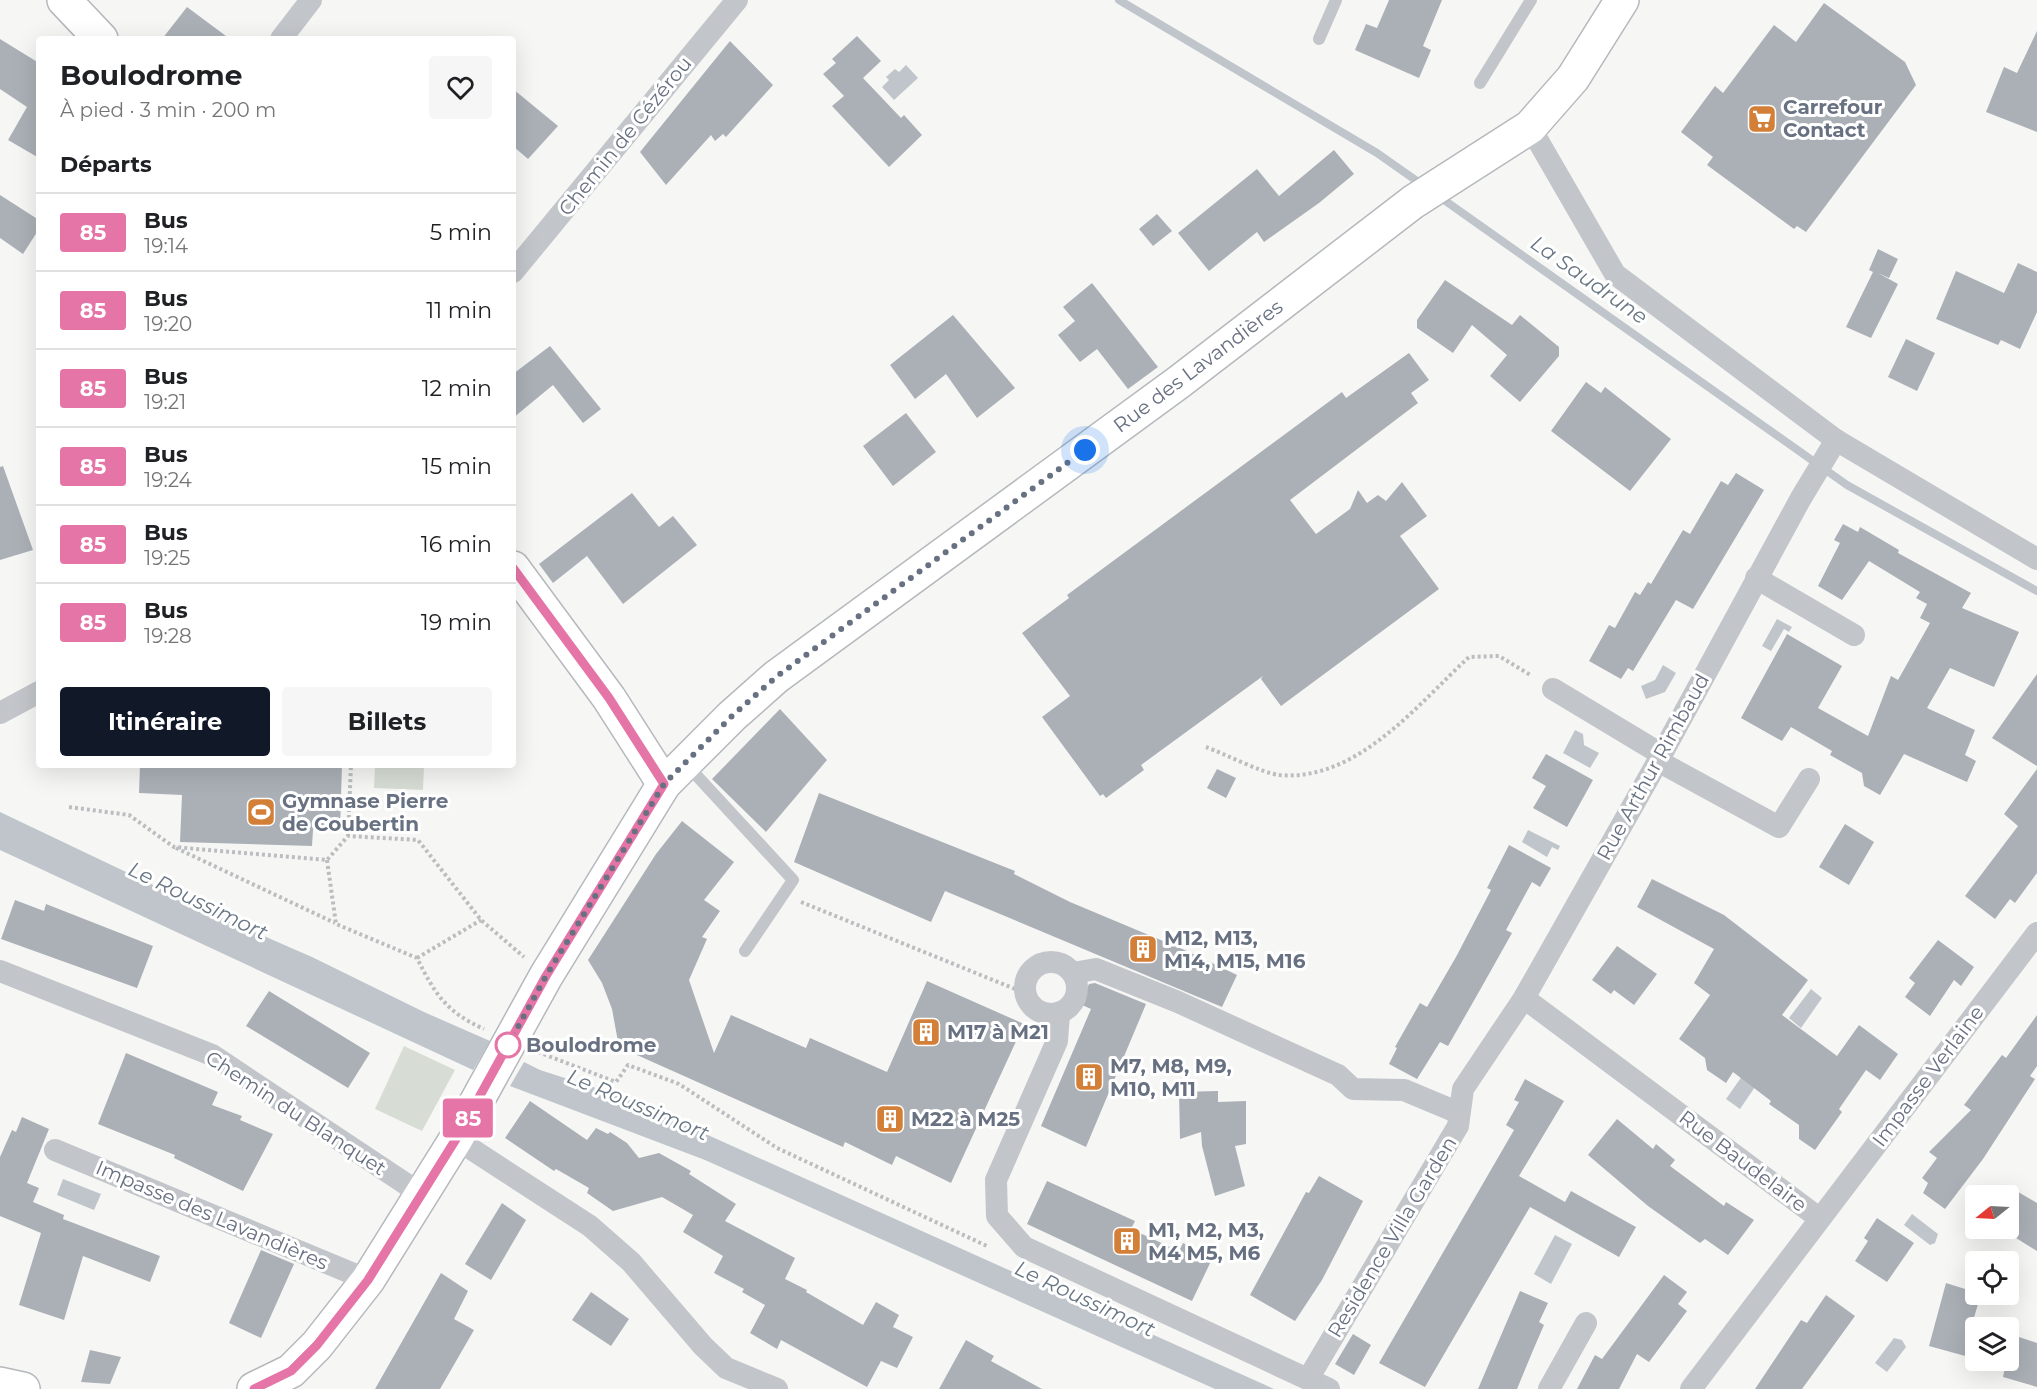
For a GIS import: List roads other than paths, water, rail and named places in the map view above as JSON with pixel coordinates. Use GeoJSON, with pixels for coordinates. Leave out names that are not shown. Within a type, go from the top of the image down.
{"type":"FeatureCollection","features":[{"type":"Feature","properties":{"kind":"street"},"geometry":{"type":"LineString","coordinates":[[64,0],[98,36]]}},
{"type":"Feature","properties":{"kind":"street"},"geometry":{"type":"LineString","coordinates":[[283,36],[311,0]]}},
{"type":"Feature","properties":{"kind":"street","name":"Chemin de Cézérou"},"geometry":{"type":"LineString","coordinates":[[516,268],[737,0]]}},
{"type":"Feature","properties":{"kind":"street","name":"Rue des Lavandières"},"geometry":{"type":"LineString","coordinates":[[254,1389],[292,1380],[368,1280],[456,1139],[546,976],[674,773],[776,677],[1179,382],[1404,209],[1530,128],[1573,78],[1622,0]]}},
{"type":"Feature","properties":{"kind":"street"},"geometry":{"type":"LineString","coordinates":[[1530,128],[1616,274],[1836,440],[2037,559]]}},
{"type":"Feature","properties":{"kind":"street","name":"Rue Arthur Rimbaud"},"geometry":{"type":"LineString","coordinates":[[1463,1089],[1524,998],[1660,757],[1756,578],[1836,440]]}},
{"type":"Feature","properties":{"kind":"street"},"geometry":{"type":"LineString","coordinates":[[516,572],[609,698],[674,773]]}},
{"type":"Feature","properties":{"kind":"street"},"geometry":{"type":"LineString","coordinates":[[1756,578],[1854,635]]}},
{"type":"Feature","properties":{"kind":"street"},"geometry":{"type":"LineString","coordinates":[[1553,689],[1660,757],[1779,827],[1809,779]]}},
{"type":"Feature","properties":{"kind":"street"},"geometry":{"type":"LineString","coordinates":[[0,713],[36,694]]}},
{"type":"Feature","properties":{"kind":"street","name":"Impasse Verlaine"},"geometry":{"type":"LineString","coordinates":[[1819,1218],[2037,933]]}},
{"type":"Feature","properties":{"kind":"street"},"geometry":{"type":"LineString","coordinates":[[1042,963],[1059,963],[1073,972],[1077,980],[1077,997],[1073,1004],[1059,1014],[1050,1015],[1034,1009],[1025,993],[1028,975],[1042,963]]}},
{"type":"Feature","properties":{"kind":"street"},"geometry":{"type":"LineString","coordinates":[[1073,972],[1096,969],[1178,1002],[1338,1075],[1353,1089],[1404,1090],[1459,1113]]}},
{"type":"Feature","properties":{"kind":"street","name":"Chemin du Blanquet"},"geometry":{"type":"LineString","coordinates":[[0,971],[212,1055],[421,1194]]}},
{"type":"Feature","properties":{"kind":"street","name":"Rue Baudelaire"},"geometry":{"type":"LineString","coordinates":[[1524,998],[1819,1218],[1691,1389]]}},
{"type":"Feature","properties":{"kind":"street"},"geometry":{"type":"LineString","coordinates":[[1059,1014],[1057,1041],[996,1180],[997,1216],[1024,1247],[1329,1389]]}},
{"type":"Feature","properties":{"kind":"street","name":"Residence Villa Garden"},"geometry":{"type":"LineString","coordinates":[[1308,1379],[1458,1126],[1463,1089]]}},
{"type":"Feature","properties":{"kind":"street"},"geometry":{"type":"LineString","coordinates":[[456,1139],[590,1227],[631,1262],[703,1346],[726,1368],[777,1389]]}},
{"type":"Feature","properties":{"kind":"street","name":"Impasse des Lavandières"},"geometry":{"type":"LineString","coordinates":[[56,1150],[368,1280]]}},
{"type":"Feature","properties":{"kind":"street"},"geometry":{"type":"LineString","coordinates":[[1549,1389],[1586,1323]]}},
{"type":"Feature","properties":{"kind":"street"},"geometry":{"type":"LineString","coordinates":[[0,1384],[23,1389]]}},
{"type":"Feature","properties":{"kind":"lane"},"geometry":{"type":"LineString","coordinates":[[1319,39],[1336,0]]}},
{"type":"Feature","properties":{"kind":"lane"},"geometry":{"type":"LineString","coordinates":[[1480,83],[1531,0]]}},
{"type":"Feature","properties":{"kind":"lane"},"geometry":{"type":"LineString","coordinates":[[674,773],[793,880],[745,951]]}},
{"type":"Feature","properties":{"kind":"water"},"geometry":{"type":"Polygon","coordinates":[[[906,65],[918,78],[894,100],[882,87],[889,80],[886,77],[895,69],[899,72],[906,65]]]}},
{"type":"Feature","properties":{"kind":"water"},"geometry":{"type":"Polygon","coordinates":[[[1777,619],[1792,627],[1789,632],[1784,629],[1771,651],[1762,646],[1777,619]]]}},
{"type":"Feature","properties":{"kind":"water"},"geometry":{"type":"Polygon","coordinates":[[[1663,665],[1676,673],[1665,692],[1646,699],[1641,686],[1655,680],[1663,665]]]}},
{"type":"Feature","properties":{"kind":"water"},"geometry":{"type":"Polygon","coordinates":[[[1575,730],[1583,734],[1584,745],[1599,753],[1590,768],[1563,753],[1575,730]]]}},
{"type":"Feature","properties":{"kind":"water"},"geometry":{"type":"Polygon","coordinates":[[[0,812],[490,1041],[473,1070],[0,850],[0,812]]]}},
{"type":"Feature","properties":{"kind":"water"},"geometry":{"type":"Polygon","coordinates":[[[1528,830],[1560,846],[1558,850],[1552,847],[1547,857],[1522,842],[1528,830]]]}},
{"type":"Feature","properties":{"kind":"water"},"geometry":{"type":"Polygon","coordinates":[[[1811,989],[1822,998],[1801,1028],[1789,1018],[1811,989]]]}},
{"type":"Feature","properties":{"kind":"water","name":"Le Roussimort"},"geometry":{"type":"Polygon","coordinates":[[[524,1062],[540,1070],[621,1096],[1274,1389],[1215,1389],[705,1160],[510,1086],[524,1062]]]}},
{"type":"Feature","properties":{"kind":"water"},"geometry":{"type":"Polygon","coordinates":[[[1745,1072],[1759,1081],[1740,1109],[1726,1099],[1745,1072]]]}},
{"type":"Feature","properties":{"kind":"water"},"geometry":{"type":"Polygon","coordinates":[[[63,1179],[101,1194],[94,1210],[57,1195],[63,1179]]]}},
{"type":"Feature","properties":{"kind":"water"},"geometry":{"type":"Polygon","coordinates":[[[1912,1214],[1938,1234],[1935,1243],[1930,1245],[1904,1225],[1912,1214]]]}},
{"type":"Feature","properties":{"kind":"water"},"geometry":{"type":"Polygon","coordinates":[[[1555,1235],[1572,1244],[1551,1284],[1534,1274],[1555,1235]]]}},
{"type":"Feature","properties":{"kind":"water"},"geometry":{"type":"Polygon","coordinates":[[[1894,1338],[1902,1340],[1906,1347],[1887,1372],[1875,1363],[1894,1338]]]}},
{"type":"Feature","properties":{"kind":"waterway","name":"La Saudrune"},"geometry":{"type":"LineString","coordinates":[[1119,0],[1377,153],[1424,186]]}},
{"type":"Feature","properties":{"kind":"waterway","name":"La Saudrune"},"geometry":{"type":"LineString","coordinates":[[1437,195],[1847,485],[2037,591]]}},
{"type":"Feature","properties":{"kind":"place","name":"Carrefour Contact"},"geometry":{"type":"Point","coordinates":[1762,119]}},
{"type":"Feature","properties":{"kind":"place","name":"Gymnase Pierre de Coubertin"},"geometry":{"type":"Point","coordinates":[261,812]}},
{"type":"Feature","properties":{"kind":"place","name":"M12, M13, M14, M15, M16"},"geometry":{"type":"Point","coordinates":[1143,949]}},
{"type":"Feature","properties":{"kind":"place","name":"M17 à M21"},"geometry":{"type":"Point","coordinates":[926,1032]}},
{"type":"Feature","properties":{"kind":"place","name":"Boulodrome"},"geometry":{"type":"Point","coordinates":[508,1045]}},
{"type":"Feature","properties":{"kind":"place","name":"M7, M8, M9, M10, M11"},"geometry":{"type":"Point","coordinates":[1089,1077]}},
{"type":"Feature","properties":{"kind":"place","name":"M22 à M25"},"geometry":{"type":"Point","coordinates":[890,1119]}},
{"type":"Feature","properties":{"kind":"place","name":"M1, M2, M3, M4 M5, M6"},"geometry":{"type":"Point","coordinates":[1127,1241]}}]}
